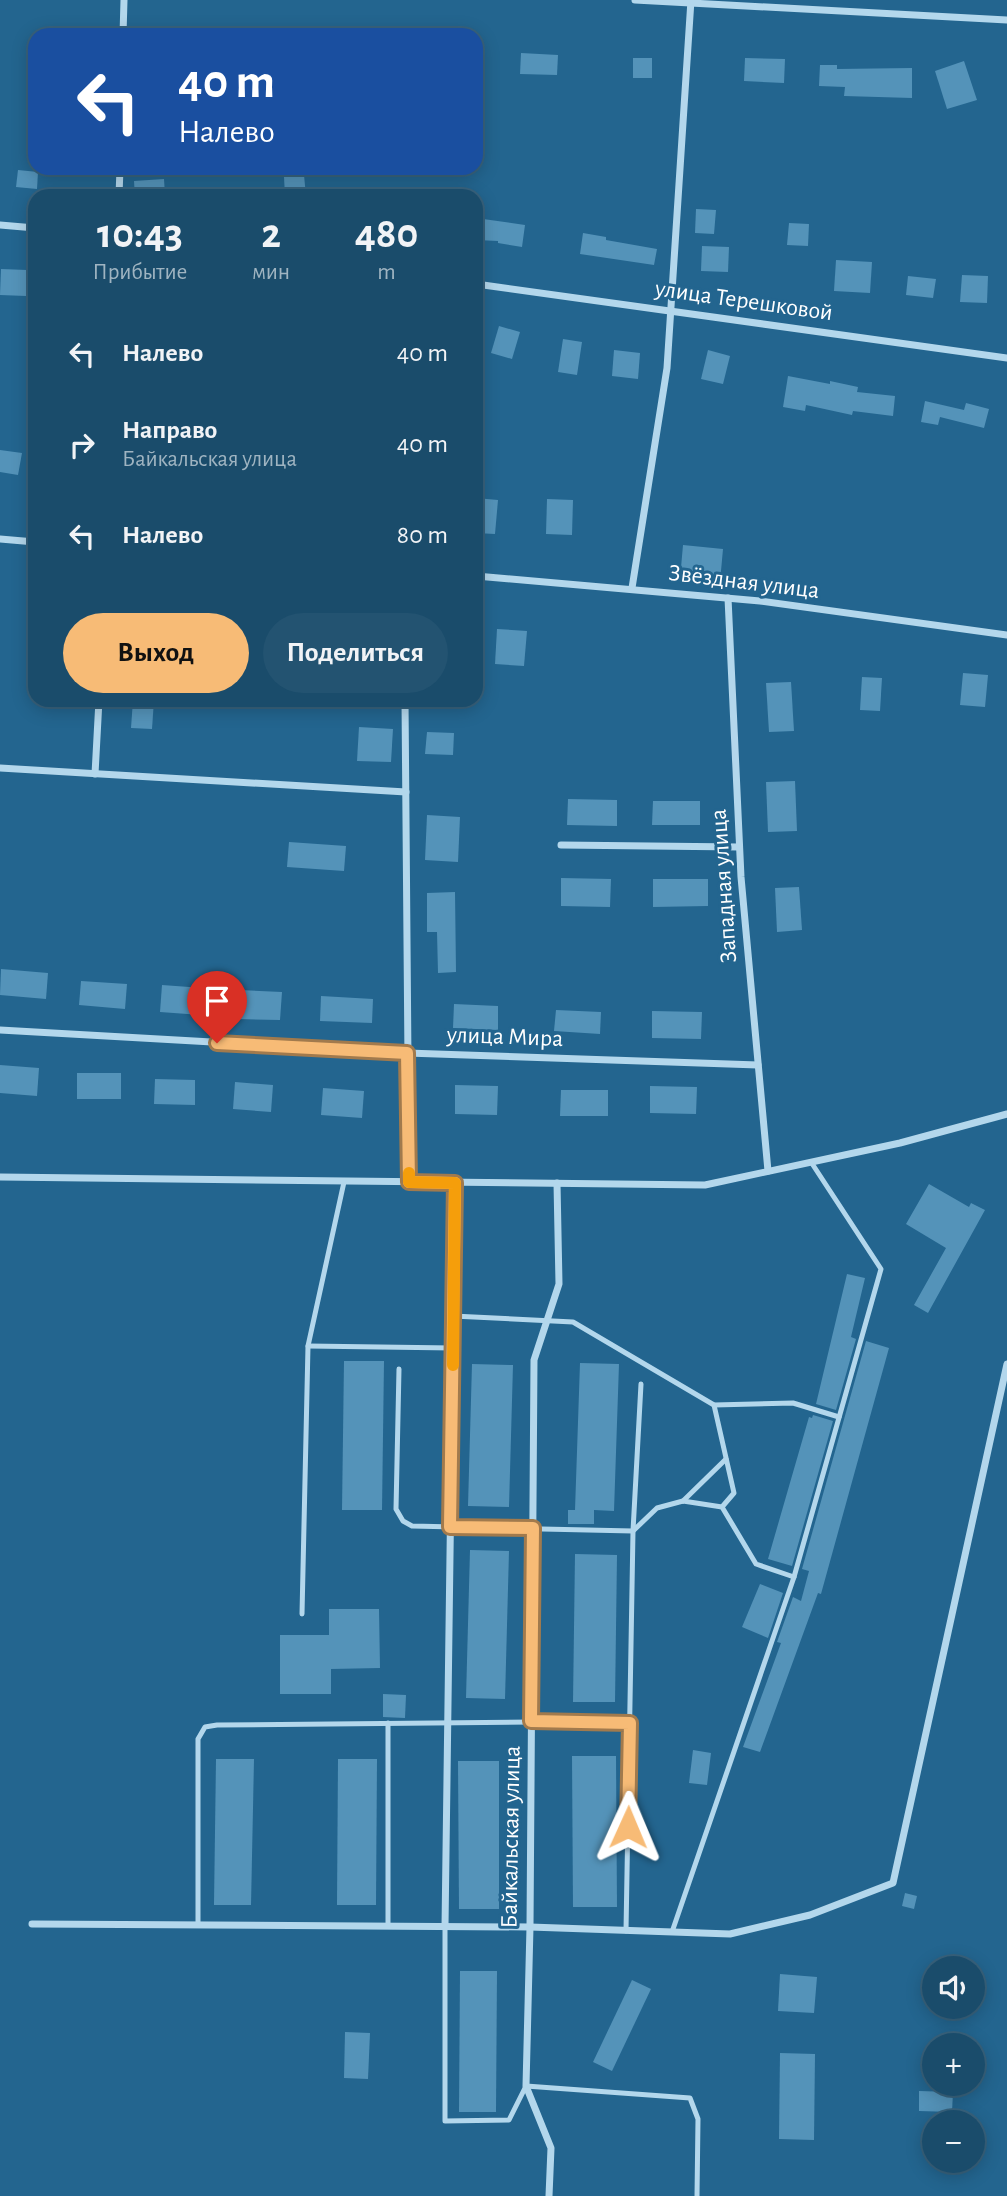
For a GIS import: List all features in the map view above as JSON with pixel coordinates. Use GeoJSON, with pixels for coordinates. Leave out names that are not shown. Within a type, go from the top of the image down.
{"type":"FeatureCollection","features":[{"type":"Feature","properties":{"kind":"street"},"geometry":{"type":"LineString","coordinates":[[123,28],[124,0]]}},
{"type":"Feature","properties":{"kind":"street"},"geometry":{"type":"LineString","coordinates":[[635,0],[1007,20]]}},
{"type":"Feature","properties":{"kind":"street"},"geometry":{"type":"LineString","coordinates":[[632,589],[667,368],[691,2]]}},
{"type":"Feature","properties":{"kind":"street"},"geometry":{"type":"LineString","coordinates":[[0,225],[28,227]]}},
{"type":"Feature","properties":{"kind":"street","name":"улица Терешковой"},"geometry":{"type":"LineString","coordinates":[[483,285],[1007,358]]}},
{"type":"Feature","properties":{"kind":"street"},"geometry":{"type":"LineString","coordinates":[[0,539],[28,541]]}},
{"type":"Feature","properties":{"kind":"street","name":"Звёздная улица"},"geometry":{"type":"LineString","coordinates":[[483,577],[728,598],[1007,635]]}},
{"type":"Feature","properties":{"kind":"street","name":"Западная улица"},"geometry":{"type":"LineString","coordinates":[[728,598],[739,847],[768,1171]]}},
{"type":"Feature","properties":{"kind":"street"},"geometry":{"type":"LineString","coordinates":[[95,774],[99,707]]}},
{"type":"Feature","properties":{"kind":"street"},"geometry":{"type":"LineString","coordinates":[[405,707],[409,1182]]}},
{"type":"Feature","properties":{"kind":"street"},"geometry":{"type":"LineString","coordinates":[[0,768],[406,792]]}},
{"type":"Feature","properties":{"kind":"street"},"geometry":{"type":"LineString","coordinates":[[561,845],[739,847]]}},
{"type":"Feature","properties":{"kind":"street","name":"улица Мира"},"geometry":{"type":"LineString","coordinates":[[0,1030],[407,1053],[758,1065]]}},
{"type":"Feature","properties":{"kind":"street"},"geometry":{"type":"LineString","coordinates":[[0,1177],[705,1185],[900,1143],[1007,1114]]}},
{"type":"Feature","properties":{"kind":"street"},"geometry":{"type":"LineString","coordinates":[[445,1927],[455,1183]]}},
{"type":"Feature","properties":{"kind":"street","name":"Байкальская улица"},"geometry":{"type":"LineString","coordinates":[[549,2196],[551,2148],[526,2086],[530,1927],[534,1360],[559,1284],[557,1184]]}},
{"type":"Feature","properties":{"kind":"street"},"geometry":{"type":"LineString","coordinates":[[32,1924],[530,1927],[730,1934],[810,1915],[893,1883],[1007,1364]]}},
{"type":"Feature","properties":{"kind":"lane"},"geometry":{"type":"LineString","coordinates":[[672,1932],[794,1577],[881,1269],[811,1162]]}},
{"type":"Feature","properties":{"kind":"lane"},"geometry":{"type":"LineString","coordinates":[[302,1614],[309,1346],[344,1182]]}},
{"type":"Feature","properties":{"kind":"lane"},"geometry":{"type":"LineString","coordinates":[[453,1316],[573,1322],[715,1405],[793,1403],[839,1417]]}},
{"type":"Feature","properties":{"kind":"lane"},"geometry":{"type":"LineString","coordinates":[[309,1346],[453,1348]]}},
{"type":"Feature","properties":{"kind":"lane"},"geometry":{"type":"LineString","coordinates":[[399,1369],[396,1509],[403,1521],[412,1526],[634,1531],[657,1508],[683,1501],[722,1507],[756,1563],[794,1577]]}},
{"type":"Feature","properties":{"kind":"lane"},"geometry":{"type":"LineString","coordinates":[[626,1931],[634,1531],[640,1384]]}},
{"type":"Feature","properties":{"kind":"lane"},"geometry":{"type":"LineString","coordinates":[[715,1405],[734,1493],[722,1507]]}},
{"type":"Feature","properties":{"kind":"lane"},"geometry":{"type":"LineString","coordinates":[[683,1501],[726,1459]]}},
{"type":"Feature","properties":{"kind":"lane"},"geometry":{"type":"LineString","coordinates":[[198,1925],[198,1739],[205,1727],[531,1721],[630,1723]]}},
{"type":"Feature","properties":{"kind":"lane"},"geometry":{"type":"LineString","coordinates":[[388,1723],[388,1926]]}},
{"type":"Feature","properties":{"kind":"lane"},"geometry":{"type":"LineString","coordinates":[[445,1927],[444,2121],[509,2120],[526,2086],[690,2098],[698,2119],[696,2196]]}},
{"type":"Feature","properties":{"kind":"building"},"geometry":{"type":"Polygon","coordinates":[[[521,53],[558,55],[557,75],[520,74],[521,53]]]}},
{"type":"Feature","properties":{"kind":"building"},"geometry":{"type":"Polygon","coordinates":[[[633,58],[652,58],[652,78],[633,78],[633,58]]]}},
{"type":"Feature","properties":{"kind":"building"},"geometry":{"type":"Polygon","coordinates":[[[745,58],[785,59],[784,83],[744,81],[745,58]]]}},
{"type":"Feature","properties":{"kind":"building"},"geometry":{"type":"Polygon","coordinates":[[[964,61],[977,100],[947,109],[935,71],[964,61]]]}},
{"type":"Feature","properties":{"kind":"building"},"geometry":{"type":"Polygon","coordinates":[[[820,65],[837,65],[837,69],[912,68],[912,98],[844,96],[845,87],[819,86],[820,65]]]}},
{"type":"Feature","properties":{"kind":"building"},"geometry":{"type":"Polygon","coordinates":[[[18,170],[28,171],[28,175],[38,175],[37,189],[16,187],[18,170]]]}},
{"type":"Feature","properties":{"kind":"building"},"geometry":{"type":"Polygon","coordinates":[[[304,175],[305,189],[285,189],[284,177],[304,175]]]}},
{"type":"Feature","properties":{"kind":"building"},"geometry":{"type":"Polygon","coordinates":[[[164,179],[165,189],[135,189],[134,181],[164,179]]]}},
{"type":"Feature","properties":{"kind":"building"},"geometry":{"type":"Polygon","coordinates":[[[696,209],[716,210],[714,234],[695,233],[696,209]]]}},
{"type":"Feature","properties":{"kind":"building"},"geometry":{"type":"Polygon","coordinates":[[[483,219],[525,225],[522,247],[483,240],[483,219]]]}},
{"type":"Feature","properties":{"kind":"building"},"geometry":{"type":"Polygon","coordinates":[[[789,223],[809,224],[808,246],[787,245],[789,223]]]}},
{"type":"Feature","properties":{"kind":"building"},"geometry":{"type":"Polygon","coordinates":[[[583,233],[657,249],[654,265],[580,254],[583,233]]]}},
{"type":"Feature","properties":{"kind":"building"},"geometry":{"type":"Polygon","coordinates":[[[702,246],[729,247],[728,272],[701,271],[702,246]]]}},
{"type":"Feature","properties":{"kind":"building"},"geometry":{"type":"Polygon","coordinates":[[[836,260],[872,262],[870,293],[834,291],[836,260]]]}},
{"type":"Feature","properties":{"kind":"building"},"geometry":{"type":"Polygon","coordinates":[[[1,269],[27,270],[26,296],[0,295],[1,269]]]}},
{"type":"Feature","properties":{"kind":"building"},"geometry":{"type":"Polygon","coordinates":[[[962,275],[988,276],[987,303],[960,302],[962,275]]]}},
{"type":"Feature","properties":{"kind":"building"},"geometry":{"type":"Polygon","coordinates":[[[908,276],[936,279],[933,298],[906,295],[908,276]]]}},
{"type":"Feature","properties":{"kind":"building"},"geometry":{"type":"Polygon","coordinates":[[[499,326],[520,332],[512,359],[491,353],[499,326]]]}},
{"type":"Feature","properties":{"kind":"building"},"geometry":{"type":"Polygon","coordinates":[[[563,339],[582,342],[577,375],[558,372],[563,339]]]}},
{"type":"Feature","properties":{"kind":"building"},"geometry":{"type":"Polygon","coordinates":[[[614,350],[640,353],[638,379],[612,376],[614,350]]]}},
{"type":"Feature","properties":{"kind":"building"},"geometry":{"type":"Polygon","coordinates":[[[708,350],[730,356],[723,384],[701,379],[708,350]]]}},
{"type":"Feature","properties":{"kind":"building"},"geometry":{"type":"Polygon","coordinates":[[[788,376],[858,387],[857,392],[895,396],[893,416],[853,411],[852,415],[806,405],[805,411],[783,407],[788,376]]]}},
{"type":"Feature","properties":{"kind":"building"},"geometry":{"type":"Polygon","coordinates":[[[925,401],[964,410],[966,403],[989,409],[984,428],[940,417],[938,425],[921,422],[925,401]]]}},
{"type":"Feature","properties":{"kind":"building"},"geometry":{"type":"Polygon","coordinates":[[[0,450],[22,453],[18,475],[0,472],[0,450]]]}},
{"type":"Feature","properties":{"kind":"building"},"geometry":{"type":"Polygon","coordinates":[[[483,499],[498,500],[495,534],[483,533],[483,499]]]}},
{"type":"Feature","properties":{"kind":"building"},"geometry":{"type":"Polygon","coordinates":[[[547,499],[573,500],[572,535],[546,534],[547,499]]]}},
{"type":"Feature","properties":{"kind":"building"},"geometry":{"type":"Polygon","coordinates":[[[683,545],[723,549],[720,582],[680,579],[683,545]]]}},
{"type":"Feature","properties":{"kind":"building"},"geometry":{"type":"Polygon","coordinates":[[[497,629],[527,631],[524,666],[495,664],[497,629]]]}},
{"type":"Feature","properties":{"kind":"building"},"geometry":{"type":"Polygon","coordinates":[[[963,673],[988,675],[985,707],[960,705],[963,673]]]}},
{"type":"Feature","properties":{"kind":"building"},"geometry":{"type":"Polygon","coordinates":[[[862,677],[882,678],[880,711],[860,710],[862,677]]]}},
{"type":"Feature","properties":{"kind":"building"},"geometry":{"type":"Polygon","coordinates":[[[791,682],[794,731],[769,732],[766,683],[791,682]]]}},
{"type":"Feature","properties":{"kind":"building"},"geometry":{"type":"Polygon","coordinates":[[[132,707],[154,707],[152,729],[131,728],[132,707]]]}},
{"type":"Feature","properties":{"kind":"building"},"geometry":{"type":"Polygon","coordinates":[[[359,727],[393,729],[391,762],[357,761],[359,727]]]}},
{"type":"Feature","properties":{"kind":"building"},"geometry":{"type":"Polygon","coordinates":[[[427,732],[454,733],[453,755],[425,754],[427,732]]]}},
{"type":"Feature","properties":{"kind":"building"},"geometry":{"type":"Polygon","coordinates":[[[795,781],[797,831],[768,832],[766,782],[795,781]]]}},
{"type":"Feature","properties":{"kind":"building"},"geometry":{"type":"Polygon","coordinates":[[[568,799],[617,800],[617,826],[567,825],[568,799]]]}},
{"type":"Feature","properties":{"kind":"building"},"geometry":{"type":"Polygon","coordinates":[[[653,801],[700,801],[700,825],[652,825],[653,801]]]}},
{"type":"Feature","properties":{"kind":"building"},"geometry":{"type":"Polygon","coordinates":[[[427,815],[460,817],[458,862],[425,860],[427,815]]]}},
{"type":"Feature","properties":{"kind":"building"},"geometry":{"type":"Polygon","coordinates":[[[289,842],[346,846],[344,871],[287,867],[289,842]]]}},
{"type":"Feature","properties":{"kind":"building"},"geometry":{"type":"Polygon","coordinates":[[[561,878],[611,879],[610,907],[561,906],[561,878]]]}},
{"type":"Feature","properties":{"kind":"building"},"geometry":{"type":"Polygon","coordinates":[[[653,879],[708,879],[708,906],[653,907],[653,879]]]}},
{"type":"Feature","properties":{"kind":"building"},"geometry":{"type":"Polygon","coordinates":[[[799,887],[802,930],[777,932],[775,888],[799,887]]]}},
{"type":"Feature","properties":{"kind":"building"},"geometry":{"type":"Polygon","coordinates":[[[455,892],[456,972],[438,973],[437,932],[427,932],[427,893],[455,892]]]}},
{"type":"Feature","properties":{"kind":"building"},"geometry":{"type":"Polygon","coordinates":[[[1,969],[48,973],[46,999],[0,995],[1,969]]]}},
{"type":"Feature","properties":{"kind":"building"},"geometry":{"type":"Polygon","coordinates":[[[81,981],[127,984],[125,1009],[79,1005],[81,981]]]}},
{"type":"Feature","properties":{"kind":"building"},"geometry":{"type":"Polygon","coordinates":[[[162,985],[203,988],[201,1015],[160,1012],[162,985]]]}},
{"type":"Feature","properties":{"kind":"building"},"geometry":{"type":"Polygon","coordinates":[[[239,990],[282,992],[280,1020],[238,1019],[239,990]]]}},
{"type":"Feature","properties":{"kind":"building"},"geometry":{"type":"Polygon","coordinates":[[[321,996],[373,999],[372,1023],[320,1021],[321,996]]]}},
{"type":"Feature","properties":{"kind":"building"},"geometry":{"type":"Polygon","coordinates":[[[454,1004],[498,1006],[498,1030],[453,1028],[454,1004]]]}},
{"type":"Feature","properties":{"kind":"building"},"geometry":{"type":"Polygon","coordinates":[[[556,1010],[601,1012],[600,1034],[554,1031],[556,1010]]]}},
{"type":"Feature","properties":{"kind":"building"},"geometry":{"type":"Polygon","coordinates":[[[652,1011],[702,1012],[701,1039],[652,1038],[652,1011]]]}},
{"type":"Feature","properties":{"kind":"building"},"geometry":{"type":"Polygon","coordinates":[[[0,1065],[39,1068],[37,1096],[0,1093],[0,1065]]]}},
{"type":"Feature","properties":{"kind":"building"},"geometry":{"type":"Polygon","coordinates":[[[77,1073],[121,1073],[121,1099],[77,1099],[77,1073]]]}},
{"type":"Feature","properties":{"kind":"building"},"geometry":{"type":"Polygon","coordinates":[[[155,1079],[195,1080],[195,1105],[154,1104],[155,1079]]]}},
{"type":"Feature","properties":{"kind":"building"},"geometry":{"type":"Polygon","coordinates":[[[235,1082],[273,1085],[271,1112],[233,1109],[235,1082]]]}},
{"type":"Feature","properties":{"kind":"building"},"geometry":{"type":"Polygon","coordinates":[[[455,1085],[498,1086],[497,1115],[455,1114],[455,1085]]]}},
{"type":"Feature","properties":{"kind":"building"},"geometry":{"type":"Polygon","coordinates":[[[650,1086],[697,1087],[696,1114],[650,1113],[650,1086]]]}},
{"type":"Feature","properties":{"kind":"building"},"geometry":{"type":"Polygon","coordinates":[[[323,1088],[364,1091],[362,1118],[321,1115],[323,1088]]]}},
{"type":"Feature","properties":{"kind":"building"},"geometry":{"type":"Polygon","coordinates":[[[561,1090],[608,1090],[608,1116],[560,1116],[561,1090]]]}},
{"type":"Feature","properties":{"kind":"building"},"geometry":{"type":"Polygon","coordinates":[[[929,1184],[969,1207],[971,1203],[985,1210],[928,1313],[914,1305],[946,1248],[906,1224],[929,1184]]]}},
{"type":"Feature","properties":{"kind":"building"},"geometry":{"type":"Polygon","coordinates":[[[847,1274],[865,1278],[851,1337],[856,1339],[836,1410],[816,1404],[847,1274]]]}},
{"type":"Feature","properties":{"kind":"building"},"geometry":{"type":"Polygon","coordinates":[[[866,1341],[889,1348],[821,1594],[818,1593],[760,1752],[743,1747],[781,1643],[777,1642],[793,1597],[801,1601],[809,1571],[802,1569],[866,1341]]]}},
{"type":"Feature","properties":{"kind":"building"},"geometry":{"type":"Polygon","coordinates":[[[344,1361],[384,1361],[382,1510],[342,1510],[344,1361]]]}},
{"type":"Feature","properties":{"kind":"building"},"geometry":{"type":"Polygon","coordinates":[[[580,1363],[619,1364],[614,1511],[594,1510],[594,1524],[568,1524],[568,1510],[575,1510],[580,1363]]]}},
{"type":"Feature","properties":{"kind":"building"},"geometry":{"type":"Polygon","coordinates":[[[472,1364],[513,1365],[509,1507],[468,1506],[472,1364]]]}},
{"type":"Feature","properties":{"kind":"building"},"geometry":{"type":"Polygon","coordinates":[[[813,1415],[833,1421],[792,1566],[768,1559],[809,1417],[812,1418],[813,1415]]]}},
{"type":"Feature","properties":{"kind":"building"},"geometry":{"type":"Polygon","coordinates":[[[470,1550],[509,1551],[505,1699],[466,1698],[470,1550]]]}},
{"type":"Feature","properties":{"kind":"building"},"geometry":{"type":"Polygon","coordinates":[[[575,1554],[617,1555],[615,1702],[573,1702],[575,1554]]]}},
{"type":"Feature","properties":{"kind":"building"},"geometry":{"type":"Polygon","coordinates":[[[760,1584],[783,1593],[768,1638],[742,1627],[760,1584]]]}},
{"type":"Feature","properties":{"kind":"building"},"geometry":{"type":"Polygon","coordinates":[[[329,1609],[379,1609],[380,1668],[331,1669],[331,1694],[280,1694],[280,1635],[329,1635],[329,1609]]]}},
{"type":"Feature","properties":{"kind":"building"},"geometry":{"type":"Polygon","coordinates":[[[383,1694],[406,1695],[405,1718],[383,1717],[383,1694]]]}},
{"type":"Feature","properties":{"kind":"building"},"geometry":{"type":"Polygon","coordinates":[[[693,1750],[711,1753],[707,1785],[689,1783],[693,1750]]]}},
{"type":"Feature","properties":{"kind":"building"},"geometry":{"type":"Polygon","coordinates":[[[572,1756],[616,1756],[617,1907],[573,1907],[572,1756]]]}},
{"type":"Feature","properties":{"kind":"building"},"geometry":{"type":"Polygon","coordinates":[[[216,1759],[254,1759],[251,1905],[214,1905],[216,1759]]]}},
{"type":"Feature","properties":{"kind":"building"},"geometry":{"type":"Polygon","coordinates":[[[338,1759],[377,1759],[376,1905],[337,1905],[338,1759]]]}},
{"type":"Feature","properties":{"kind":"building"},"geometry":{"type":"Polygon","coordinates":[[[458,1761],[499,1761],[499,1909],[459,1909],[458,1761]]]}},
{"type":"Feature","properties":{"kind":"building"},"geometry":{"type":"Polygon","coordinates":[[[905,1893],[917,1896],[914,1909],[902,1906],[905,1893]]]}},
{"type":"Feature","properties":{"kind":"building"},"geometry":{"type":"Polygon","coordinates":[[[460,1971],[497,1971],[496,2112],[459,2112],[460,1971]]]}},
{"type":"Feature","properties":{"kind":"building"},"geometry":{"type":"Polygon","coordinates":[[[780,1974],[817,1977],[814,2013],[778,2011],[780,1974]]]}},
{"type":"Feature","properties":{"kind":"building"},"geometry":{"type":"Polygon","coordinates":[[[632,1980],[651,1989],[612,2071],[593,2062],[632,1980]]]}},
{"type":"Feature","properties":{"kind":"building"},"geometry":{"type":"Polygon","coordinates":[[[345,2032],[370,2033],[368,2079],[344,2078],[345,2032]]]}},
{"type":"Feature","properties":{"kind":"building"},"geometry":{"type":"Polygon","coordinates":[[[780,2053],[815,2054],[814,2140],[779,2139],[780,2053]]]}},
{"type":"Feature","properties":{"kind":"building"},"geometry":{"type":"Polygon","coordinates":[[[919,2091],[922,2091],[922,2096],[953,2096],[952,2110],[919,2111],[919,2091]]]}},
{"type":"Feature","properties":{"kind":"slow traffic"},"geometry":{"type":"LineString","coordinates":[[409,1173],[409,1182],[455,1183],[453,1365]]}},
{"type":"Feature","properties":{"kind":"route"},"geometry":{"type":"LineString","coordinates":[[217,1043],[407,1053],[409,1182],[455,1183],[450,1527],[533,1528],[531,1721],[630,1723],[628,1827]]}}]}
